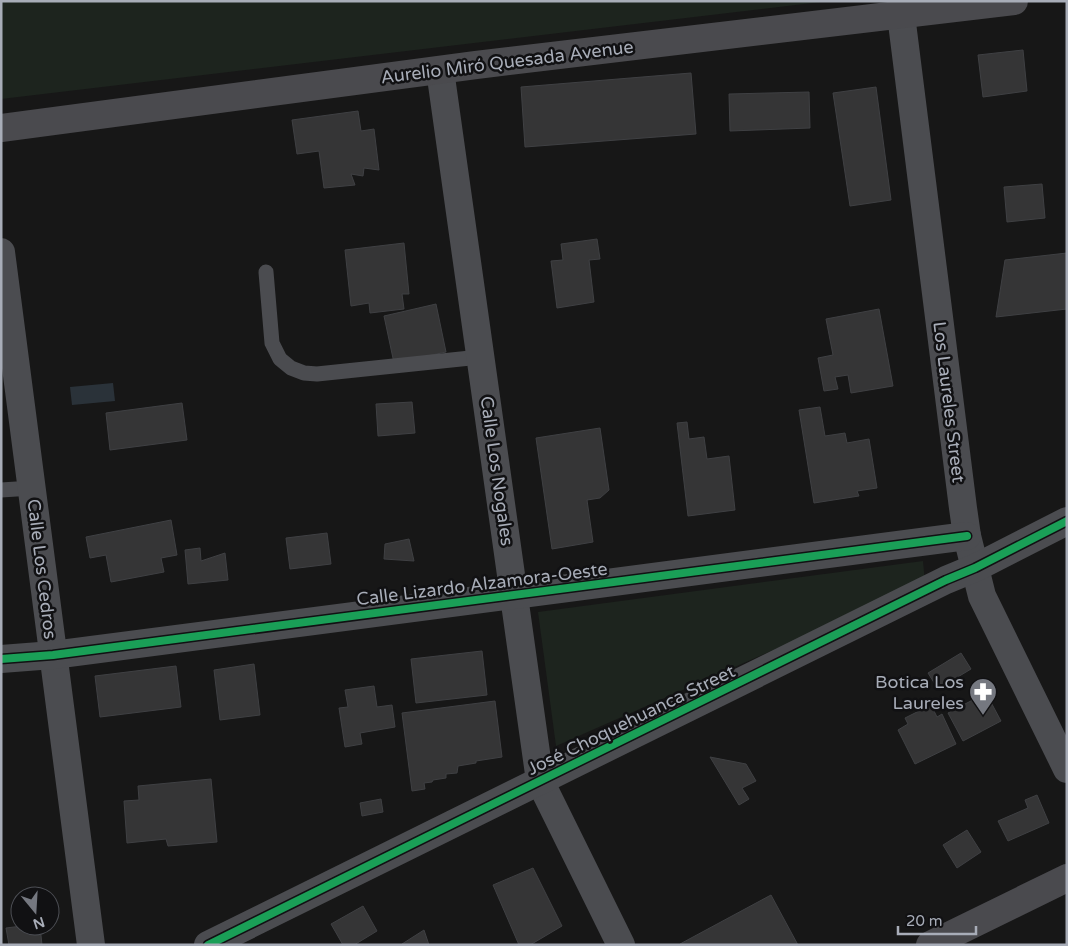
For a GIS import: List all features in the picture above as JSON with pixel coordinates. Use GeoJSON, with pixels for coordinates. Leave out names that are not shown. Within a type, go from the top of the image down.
{"type":"FeatureCollection","features":[{"type":"Feature","properties":{"kind":"main road","name":"Aurelio Miró Quesada Avenue"},"geometry":{"type":"LineString","coordinates":[[1,128],[440,70],[1014,1]]}},
{"type":"Feature","properties":{"kind":"main road"},"geometry":{"type":"LineString","coordinates":[[930,945],[1067,878]]}},
{"type":"Feature","properties":{"kind":"street","name":"Los Laureles Street"},"geometry":{"type":"LineString","coordinates":[[901,15],[967,536],[982,596],[1067,769]]}},
{"type":"Feature","properties":{"kind":"street","name":"Calle Los Nogales"},"geometry":{"type":"LineString","coordinates":[[440,70],[540,781],[621,945]]}},
{"type":"Feature","properties":{"kind":"street","name":"Calle Los Cedros"},"geometry":{"type":"LineString","coordinates":[[1,252],[92,945]]}},
{"type":"Feature","properties":{"kind":"street","name":"José Choquehuanca Street"},"geometry":{"type":"LineString","coordinates":[[208,945],[1067,521]]}},
{"type":"Feature","properties":{"kind":"street","name":"Calle Lizardo Alzamora-Oeste"},"geometry":{"type":"LineString","coordinates":[[1,658],[53,655],[967,536]]}},
{"type":"Feature","properties":{"kind":"lane"},"geometry":{"type":"LineString","coordinates":[[266,272],[272,343],[280,359],[291,368],[317,374],[480,357]]}},
{"type":"Feature","properties":{"kind":"lane"},"geometry":{"type":"LineString","coordinates":[[1,490],[32,488]]}},
{"type":"Feature","properties":{"kind":"shaded area"},"geometry":{"type":"Polygon","coordinates":[[[1,1],[829,1],[1,99],[1,1]]]}},
{"type":"Feature","properties":{"kind":"shaded area"},"geometry":{"type":"Polygon","coordinates":[[[113,383],[115,401],[72,405],[70,387],[113,383]]]}},
{"type":"Feature","properties":{"kind":"shaded area"},"geometry":{"type":"Polygon","coordinates":[[[923,561],[925,583],[556,746],[538,612],[923,561]]]}},
{"type":"Feature","properties":{"kind":"building"},"geometry":{"type":"Polygon","coordinates":[[[1023,50],[1027,91],[983,97],[978,55],[1023,50]]]}},
{"type":"Feature","properties":{"kind":"building"},"geometry":{"type":"Polygon","coordinates":[[[691,73],[696,134],[525,147],[521,87],[691,73]]]}},
{"type":"Feature","properties":{"kind":"building"},"geometry":{"type":"Polygon","coordinates":[[[876,87],[891,200],[850,206],[833,93],[876,87]]]}},
{"type":"Feature","properties":{"kind":"building"},"geometry":{"type":"Polygon","coordinates":[[[809,92],[810,128],[730,131],[729,94],[809,92]]]}},
{"type":"Feature","properties":{"kind":"building"},"geometry":{"type":"Polygon","coordinates":[[[358,111],[361,131],[374,129],[379,170],[364,168],[363,176],[351,174],[355,185],[324,188],[319,151],[297,154],[292,120],[358,111]]]}},
{"type":"Feature","properties":{"kind":"building"},"geometry":{"type":"Polygon","coordinates":[[[1042,184],[1045,218],[1007,222],[1004,187],[1042,184]]]}},
{"type":"Feature","properties":{"kind":"building"},"geometry":{"type":"Polygon","coordinates":[[[597,239],[600,259],[589,260],[594,302],[557,308],[551,261],[563,260],[561,244],[597,239]]]}},
{"type":"Feature","properties":{"kind":"building"},"geometry":{"type":"Polygon","coordinates":[[[404,243],[409,294],[402,294],[404,309],[370,313],[369,303],[351,306],[345,250],[404,243]]]}},
{"type":"Feature","properties":{"kind":"building"},"geometry":{"type":"Polygon","coordinates":[[[1067,253],[1067,309],[996,317],[1005,260],[1067,253]]]}},
{"type":"Feature","properties":{"kind":"building"},"geometry":{"type":"Polygon","coordinates":[[[436,304],[446,352],[394,363],[384,316],[436,304]]]}},
{"type":"Feature","properties":{"kind":"building"},"geometry":{"type":"Polygon","coordinates":[[[879,309],[893,386],[851,393],[848,375],[835,377],[838,389],[824,391],[818,358],[833,355],[826,319],[879,309]]]}},
{"type":"Feature","properties":{"kind":"building"},"geometry":{"type":"Polygon","coordinates":[[[412,402],[415,433],[378,436],[376,404],[412,402]]]}},
{"type":"Feature","properties":{"kind":"building"},"geometry":{"type":"Polygon","coordinates":[[[182,403],[187,440],[110,450],[106,413],[182,403]]]}},
{"type":"Feature","properties":{"kind":"building"},"geometry":{"type":"Polygon","coordinates":[[[820,407],[825,436],[845,433],[847,443],[869,439],[877,488],[857,491],[859,496],[814,503],[799,410],[820,407]]]}},
{"type":"Feature","properties":{"kind":"building"},"geometry":{"type":"Polygon","coordinates":[[[687,422],[689,439],[704,437],[707,459],[729,456],[735,510],[688,516],[677,423],[687,422]]]}},
{"type":"Feature","properties":{"kind":"building"},"geometry":{"type":"Polygon","coordinates":[[[600,428],[609,490],[600,498],[587,500],[593,542],[552,549],[536,438],[600,428]]]}},
{"type":"Feature","properties":{"kind":"building"},"geometry":{"type":"Polygon","coordinates":[[[171,520],[177,555],[161,558],[164,572],[111,582],[106,555],[90,558],[86,537],[171,520]]]}},
{"type":"Feature","properties":{"kind":"building"},"geometry":{"type":"Polygon","coordinates":[[[327,533],[331,564],[290,569],[286,538],[327,533]]]}},
{"type":"Feature","properties":{"kind":"building"},"geometry":{"type":"Polygon","coordinates":[[[409,539],[414,561],[384,559],[385,544],[409,539]]]}},
{"type":"Feature","properties":{"kind":"building"},"geometry":{"type":"Polygon","coordinates":[[[200,548],[201,561],[225,553],[228,580],[188,584],[185,550],[200,548]]]}},
{"type":"Feature","properties":{"kind":"building"},"geometry":{"type":"Polygon","coordinates":[[[482,651],[487,695],[416,703],[411,659],[482,651]]]}},
{"type":"Feature","properties":{"kind":"building"},"geometry":{"type":"Polygon","coordinates":[[[961,653],[971,669],[938,689],[928,673],[961,653]]]}},
{"type":"Feature","properties":{"kind":"building"},"geometry":{"type":"Polygon","coordinates":[[[254,664],[260,715],[220,720],[214,670],[254,664]]]}},
{"type":"Feature","properties":{"kind":"building"},"geometry":{"type":"Polygon","coordinates":[[[176,666],[181,707],[100,717],[95,676],[176,666]]]}},
{"type":"Feature","properties":{"kind":"building"},"geometry":{"type":"Polygon","coordinates":[[[374,686],[377,707],[392,705],[395,727],[360,733],[362,744],[345,747],[339,708],[348,707],[345,690],[374,686]]]}},
{"type":"Feature","properties":{"kind":"building"},"geometry":{"type":"Polygon","coordinates":[[[986,693],[1001,721],[963,741],[948,713],[986,693]]]}},
{"type":"Feature","properties":{"kind":"building"},"geometry":{"type":"Polygon","coordinates":[[[495,701],[502,757],[458,766],[457,773],[446,774],[446,778],[424,783],[425,789],[412,791],[402,713],[495,701]]]}},
{"type":"Feature","properties":{"kind":"building"},"geometry":{"type":"Polygon","coordinates":[[[931,705],[937,717],[942,714],[956,744],[915,764],[898,730],[908,724],[905,718],[931,705]]]}},
{"type":"Feature","properties":{"kind":"building"},"geometry":{"type":"Polygon","coordinates":[[[710,757],[746,764],[756,781],[742,788],[749,799],[739,805],[710,757]]]}},
{"type":"Feature","properties":{"kind":"building"},"geometry":{"type":"Polygon","coordinates":[[[211,779],[217,842],[168,846],[166,839],[127,843],[124,801],[139,800],[138,786],[211,779]]]}},
{"type":"Feature","properties":{"kind":"building"},"geometry":{"type":"Polygon","coordinates":[[[1037,795],[1049,823],[1008,841],[998,821],[1028,808],[1025,800],[1037,795]]]}},
{"type":"Feature","properties":{"kind":"building"},"geometry":{"type":"Polygon","coordinates":[[[381,799],[383,812],[362,816],[360,803],[381,799]]]}},
{"type":"Feature","properties":{"kind":"building"},"geometry":{"type":"Polygon","coordinates":[[[967,830],[981,852],[957,868],[943,845],[967,830]]]}},
{"type":"Feature","properties":{"kind":"building"},"geometry":{"type":"Polygon","coordinates":[[[533,868],[562,926],[530,945],[519,945],[493,885],[533,868]]]}},
{"type":"Feature","properties":{"kind":"building"},"geometry":{"type":"Polygon","coordinates":[[[771,895],[798,945],[680,945],[680,944],[771,895]]]}},
{"type":"Feature","properties":{"kind":"building"},"geometry":{"type":"Polygon","coordinates":[[[363,906],[377,931],[354,945],[343,945],[331,924],[363,906]]]}},
{"type":"Feature","properties":{"kind":"building"},"geometry":{"type":"Polygon","coordinates":[[[6,928],[10,928],[10,936],[41,936],[42,945],[9,945],[6,928]]]}},
{"type":"Feature","properties":{"kind":"building"},"geometry":{"type":"Polygon","coordinates":[[[424,930],[429,945],[402,945],[402,944],[424,930]]]}},
{"type":"Feature","properties":{"kind":"cycle path"},"geometry":{"type":"LineString","coordinates":[[208,945],[1067,521]]}},
{"type":"Feature","properties":{"kind":"cycle path"},"geometry":{"type":"LineString","coordinates":[[1,659],[53,655],[967,536]]}},
{"type":"Feature","properties":{"kind":"place","name":"Botica Los Laureles"},"geometry":{"type":"Point","coordinates":[983,716]}}]}
